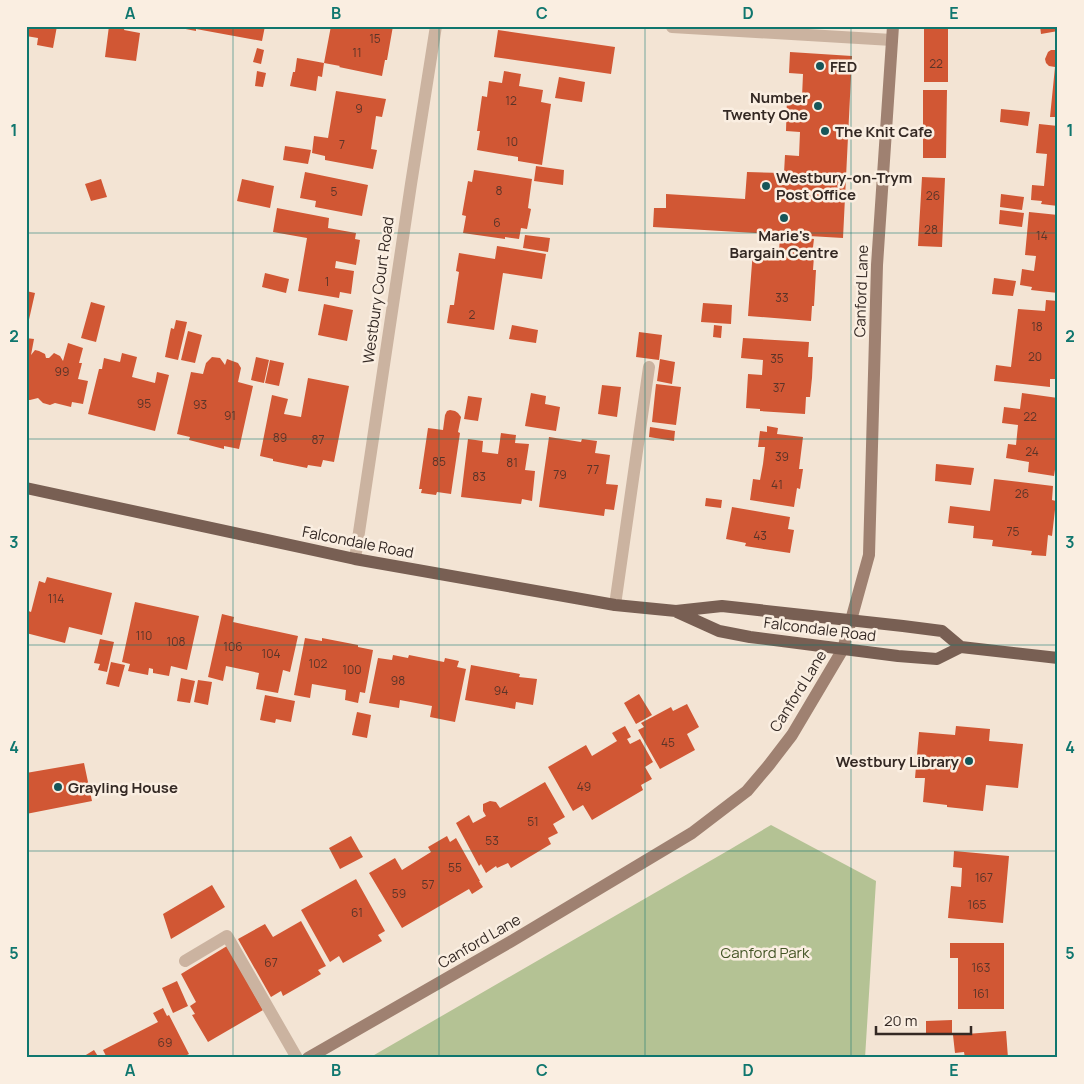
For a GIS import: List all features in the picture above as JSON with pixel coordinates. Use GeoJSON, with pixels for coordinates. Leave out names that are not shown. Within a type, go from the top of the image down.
{"type":"FeatureCollection","features":[{"type":"Feature","properties":{"kind":"main road","name":"Falcondale Road"},"geometry":{"type":"LineString","coordinates":[[30,489],[355,559],[615,605],[676,611],[722,606],[942,631],[961,647],[937,659],[898,656],[750,637],[719,631],[676,611]]}},
{"type":"Feature","properties":{"kind":"main road"},"geometry":{"type":"LineString","coordinates":[[961,647],[1058,658]]}},
{"type":"Feature","properties":{"kind":"street","name":"Westbury Court Road"},"geometry":{"type":"LineString","coordinates":[[355,559],[436,26]]}},
{"type":"Feature","properties":{"kind":"street","name":"Canford Lane"},"geometry":{"type":"LineString","coordinates":[[308,1058],[510,942],[692,833],[747,791],[792,735],[843,649],[869,555],[878,266],[893,26]]}},
{"type":"Feature","properties":{"kind":"street"},"geometry":{"type":"LineString","coordinates":[[672,27],[892,40]]}},
{"type":"Feature","properties":{"kind":"street"},"geometry":{"type":"LineString","coordinates":[[615,605],[649,367]]}},
{"type":"Feature","properties":{"kind":"street"},"geometry":{"type":"LineString","coordinates":[[185,961],[227,936],[297,1058]]}},
{"type":"Feature","properties":{"kind":"green space","name":"Canford Park"},"geometry":{"type":"Polygon","coordinates":[[[771,825],[876,881],[865,1058],[369,1058],[729,850],[771,825]]]}},
{"type":"Feature","properties":{"kind":"building"},"geometry":{"type":"Polygon","coordinates":[[[26,26],[57,26],[53,48],[37,45],[38,38],[26,36],[26,26]]]}},
{"type":"Feature","properties":{"kind":"building"},"geometry":{"type":"Polygon","coordinates":[[[109,26],[125,26],[124,30],[140,33],[136,61],[105,57],[109,26]]]}},
{"type":"Feature","properties":{"kind":"building"},"geometry":{"type":"Polygon","coordinates":[[[175,26],[265,26],[262,41],[175,26]]]}},
{"type":"Feature","properties":{"kind":"building"},"geometry":{"type":"Polygon","coordinates":[[[331,26],[393,26],[382,76],[324,63],[331,26]]]}},
{"type":"Feature","properties":{"kind":"building"},"geometry":{"type":"Polygon","coordinates":[[[924,26],[948,26],[948,82],[924,82],[924,26]]]}},
{"type":"Feature","properties":{"kind":"building"},"geometry":{"type":"Polygon","coordinates":[[[1040,26],[1058,26],[1058,31],[1041,34],[1040,26]]]}},
{"type":"Feature","properties":{"kind":"building"},"geometry":{"type":"Polygon","coordinates":[[[498,30],[615,47],[611,74],[494,57],[498,30]]]}},
{"type":"Feature","properties":{"kind":"building"},"geometry":{"type":"Polygon","coordinates":[[[257,48],[264,50],[261,64],[253,62],[257,48]]]}},
{"type":"Feature","properties":{"kind":"building"},"geometry":{"type":"Polygon","coordinates":[[[1051,50],[1058,50],[1058,117],[1050,117],[1055,67],[1049,66],[1045,59],[1051,50]]]}},
{"type":"Feature","properties":{"kind":"building"},"geometry":{"type":"Polygon","coordinates":[[[790,52],[852,56],[843,238],[653,227],[654,208],[666,208],[666,194],[745,199],[747,172],[784,173],[785,155],[799,156],[800,132],[786,131],[787,96],[802,97],[803,74],[789,73],[790,52]]]}},
{"type":"Feature","properties":{"kind":"building"},"geometry":{"type":"Polygon","coordinates":[[[297,58],[324,63],[322,77],[318,76],[316,91],[290,86],[297,58]]]}},
{"type":"Feature","properties":{"kind":"building"},"geometry":{"type":"Polygon","coordinates":[[[257,71],[266,73],[263,87],[255,86],[257,71]]]}},
{"type":"Feature","properties":{"kind":"building"},"geometry":{"type":"Polygon","coordinates":[[[504,71],[521,74],[519,86],[543,90],[541,102],[551,104],[542,165],[518,161],[518,157],[477,150],[480,131],[477,131],[482,96],[487,97],[489,81],[502,83],[504,71]]]}},
{"type":"Feature","properties":{"kind":"building"},"geometry":{"type":"Polygon","coordinates":[[[559,77],[585,82],[582,102],[555,98],[559,77]]]}},
{"type":"Feature","properties":{"kind":"building"},"geometry":{"type":"Polygon","coordinates":[[[923,90],[947,90],[946,158],[923,158],[923,90]]]}},
{"type":"Feature","properties":{"kind":"building"},"geometry":{"type":"Polygon","coordinates":[[[336,91],[386,99],[382,117],[376,116],[371,149],[377,150],[373,169],[325,160],[325,156],[312,153],[314,136],[328,138],[336,91]]]}},
{"type":"Feature","properties":{"kind":"building"},"geometry":{"type":"Polygon","coordinates":[[[1001,109],[1030,112],[1028,126],[1000,122],[1001,109]]]}},
{"type":"Feature","properties":{"kind":"building"},"geometry":{"type":"Polygon","coordinates":[[[1039,124],[1058,126],[1058,206],[1041,204],[1042,201],[1031,200],[1032,185],[1044,186],[1047,154],[1036,153],[1039,124]]]}},
{"type":"Feature","properties":{"kind":"building"},"geometry":{"type":"Polygon","coordinates":[[[285,146],[311,150],[308,164],[283,160],[285,146]]]}},
{"type":"Feature","properties":{"kind":"building"},"geometry":{"type":"Polygon","coordinates":[[[536,166],[564,170],[563,185],[534,181],[536,166]]]}},
{"type":"Feature","properties":{"kind":"building"},"geometry":{"type":"Polygon","coordinates":[[[474,170],[532,179],[528,208],[531,209],[527,229],[521,228],[519,239],[463,233],[466,216],[462,215],[468,181],[472,182],[474,170]]]}},
{"type":"Feature","properties":{"kind":"building"},"geometry":{"type":"Polygon","coordinates":[[[305,172],[368,185],[362,216],[315,207],[316,201],[300,198],[305,172]]]}},
{"type":"Feature","properties":{"kind":"building"},"geometry":{"type":"Polygon","coordinates":[[[922,177],[945,178],[942,247],[918,246],[922,177]]]}},
{"type":"Feature","properties":{"kind":"building"},"geometry":{"type":"Polygon","coordinates":[[[101,179],[107,197],[91,201],[85,184],[101,179]]]}},
{"type":"Feature","properties":{"kind":"building"},"geometry":{"type":"Polygon","coordinates":[[[242,179],[274,186],[270,208],[237,201],[242,179]]]}},
{"type":"Feature","properties":{"kind":"building"},"geometry":{"type":"Polygon","coordinates":[[[1001,194],[1024,197],[1022,210],[1000,207],[1001,194]]]}},
{"type":"Feature","properties":{"kind":"building"},"geometry":{"type":"Polygon","coordinates":[[[277,208],[329,218],[328,228],[356,233],[355,239],[360,240],[356,265],[336,261],[335,268],[354,271],[351,294],[340,292],[339,298],[298,291],[307,238],[273,232],[277,208]]]}},
{"type":"Feature","properties":{"kind":"building"},"geometry":{"type":"Polygon","coordinates":[[[1000,210],[1024,213],[1022,227],[999,224],[1000,210]]]}},
{"type":"Feature","properties":{"kind":"building"},"geometry":{"type":"Polygon","coordinates":[[[1029,212],[1058,215],[1058,293],[1031,290],[1032,287],[1020,285],[1022,269],[1034,271],[1036,256],[1025,255],[1029,212]]]}},
{"type":"Feature","properties":{"kind":"building"},"geometry":{"type":"Polygon","coordinates":[[[525,235],[550,238],[548,252],[523,248],[525,235]]]}},
{"type":"Feature","properties":{"kind":"building"},"geometry":{"type":"Polygon","coordinates":[[[780,236],[814,239],[812,255],[814,256],[813,270],[816,270],[814,306],[812,306],[811,321],[748,316],[753,250],[779,252],[780,236]]]}},
{"type":"Feature","properties":{"kind":"building"},"geometry":{"type":"Polygon","coordinates":[[[497,246],[546,254],[542,279],[503,273],[494,330],[447,323],[450,305],[454,305],[459,272],[456,271],[459,253],[495,259],[497,246]]]}},
{"type":"Feature","properties":{"kind":"building"},"geometry":{"type":"Polygon","coordinates":[[[265,273],[289,279],[286,293],[262,287],[265,273]]]}},
{"type":"Feature","properties":{"kind":"building"},"geometry":{"type":"Polygon","coordinates":[[[994,278],[1016,281],[1013,296],[992,294],[994,278]]]}},
{"type":"Feature","properties":{"kind":"building"},"geometry":{"type":"Polygon","coordinates":[[[26,291],[35,293],[28,324],[26,324],[26,291]]]}},
{"type":"Feature","properties":{"kind":"building"},"geometry":{"type":"Polygon","coordinates":[[[1046,300],[1058,301],[1058,379],[1050,379],[1050,387],[994,381],[996,365],[1011,367],[1018,309],[1045,311],[1046,300]]]}},
{"type":"Feature","properties":{"kind":"building"},"geometry":{"type":"Polygon","coordinates":[[[91,302],[105,306],[96,342],[81,338],[91,302]]]}},
{"type":"Feature","properties":{"kind":"building"},"geometry":{"type":"Polygon","coordinates":[[[703,303],[732,305],[731,324],[701,322],[703,303]]]}},
{"type":"Feature","properties":{"kind":"building"},"geometry":{"type":"Polygon","coordinates":[[[324,304],[353,310],[347,341],[318,335],[324,304]]]}},
{"type":"Feature","properties":{"kind":"building"},"geometry":{"type":"Polygon","coordinates":[[[176,320],[187,322],[178,360],[165,357],[171,328],[174,329],[176,320]]]}},
{"type":"Feature","properties":{"kind":"building"},"geometry":{"type":"Polygon","coordinates":[[[512,325],[538,330],[536,343],[509,339],[512,325]]]}},
{"type":"Feature","properties":{"kind":"building"},"geometry":{"type":"Polygon","coordinates":[[[714,325],[722,326],[721,338],[713,337],[714,325]]]}},
{"type":"Feature","properties":{"kind":"building"},"geometry":{"type":"Polygon","coordinates":[[[188,331],[202,335],[195,363],[181,360],[188,331]]]}},
{"type":"Feature","properties":{"kind":"building"},"geometry":{"type":"Polygon","coordinates":[[[639,332],[662,335],[659,360],[636,357],[639,332]]]}},
{"type":"Feature","properties":{"kind":"building"},"geometry":{"type":"Polygon","coordinates":[[[26,338],[34,339],[31,355],[35,350],[45,354],[46,358],[49,358],[54,353],[60,356],[63,361],[68,343],[83,348],[79,363],[82,363],[78,379],[88,381],[83,404],[72,402],[71,407],[55,403],[50,405],[43,403],[38,398],[26,400],[26,338]]]}},
{"type":"Feature","properties":{"kind":"building"},"geometry":{"type":"Polygon","coordinates":[[[743,338],[809,342],[808,357],[813,357],[812,378],[810,397],[806,397],[805,414],[760,411],[760,409],[746,408],[748,374],[762,375],[763,360],[741,358],[743,338]]]}},
{"type":"Feature","properties":{"kind":"building"},"geometry":{"type":"Polygon","coordinates":[[[122,353],[137,357],[132,377],[155,383],[157,372],[169,375],[155,431],[88,414],[99,369],[102,369],[104,358],[120,362],[122,353]]]}},
{"type":"Feature","properties":{"kind":"building"},"geometry":{"type":"Polygon","coordinates":[[[212,357],[220,358],[225,365],[227,359],[238,363],[241,368],[238,382],[253,386],[239,449],[224,446],[224,449],[189,440],[190,437],[177,434],[191,372],[203,374],[206,363],[212,357]]]}},
{"type":"Feature","properties":{"kind":"building"},"geometry":{"type":"Polygon","coordinates":[[[256,357],[269,360],[264,383],[251,380],[256,357]]]}},
{"type":"Feature","properties":{"kind":"building"},"geometry":{"type":"Polygon","coordinates":[[[660,359],[675,362],[672,384],[657,381],[660,359]]]}},
{"type":"Feature","properties":{"kind":"building"},"geometry":{"type":"Polygon","coordinates":[[[270,360],[284,363],[279,386],[265,383],[270,360]]]}},
{"type":"Feature","properties":{"kind":"building"},"geometry":{"type":"Polygon","coordinates":[[[308,378],[349,386],[334,462],[323,460],[321,467],[308,465],[307,468],[273,461],[273,459],[260,456],[272,395],[288,399],[284,414],[301,417],[308,378]]]}},
{"type":"Feature","properties":{"kind":"building"},"geometry":{"type":"Polygon","coordinates":[[[656,384],[681,387],[676,425],[652,422],[656,384]]]}},
{"type":"Feature","properties":{"kind":"building"},"geometry":{"type":"Polygon","coordinates":[[[602,385],[621,387],[617,417],[598,414],[602,385]]]}},
{"type":"Feature","properties":{"kind":"building"},"geometry":{"type":"Polygon","coordinates":[[[531,393],[546,396],[545,404],[560,407],[556,431],[525,426],[531,393]]]}},
{"type":"Feature","properties":{"kind":"building"},"geometry":{"type":"Polygon","coordinates":[[[1022,393],[1058,398],[1058,463],[1056,463],[1054,476],[1028,472],[1029,462],[1006,458],[1008,444],[1016,445],[1018,425],[1002,423],[1004,407],[1020,409],[1022,393]]]}},
{"type":"Feature","properties":{"kind":"building"},"geometry":{"type":"Polygon","coordinates":[[[468,396],[482,398],[478,421],[464,419],[468,396]]]}},
{"type":"Feature","properties":{"kind":"building"},"geometry":{"type":"Polygon","coordinates":[[[450,410],[455,411],[461,417],[451,494],[437,492],[436,495],[421,493],[422,489],[419,489],[428,428],[443,430],[445,415],[450,410]]]}},
{"type":"Feature","properties":{"kind":"building"},"geometry":{"type":"Polygon","coordinates":[[[767,426],[778,428],[777,434],[803,437],[799,469],[803,469],[800,489],[797,488],[794,507],[750,500],[753,479],[760,480],[763,464],[765,447],[758,447],[760,431],[767,432],[767,426]]]}},
{"type":"Feature","properties":{"kind":"building"},"geometry":{"type":"Polygon","coordinates":[[[650,427],[675,431],[674,441],[649,437],[650,427]]]}},
{"type":"Feature","properties":{"kind":"building"},"geometry":{"type":"Polygon","coordinates":[[[501,433],[516,435],[515,443],[529,444],[525,470],[535,471],[532,501],[522,499],[521,504],[461,497],[468,439],[483,441],[482,452],[498,454],[501,433]]]}},
{"type":"Feature","properties":{"kind":"building"},"geometry":{"type":"Polygon","coordinates":[[[549,437],[581,442],[582,439],[597,441],[595,453],[610,455],[606,484],[618,485],[614,510],[605,509],[604,516],[539,507],[549,437]]]}},
{"type":"Feature","properties":{"kind":"building"},"geometry":{"type":"Polygon","coordinates":[[[936,464],[974,468],[971,485],[935,481],[936,464]]]}},
{"type":"Feature","properties":{"kind":"building"},"geometry":{"type":"Polygon","coordinates":[[[994,479],[1053,486],[1052,500],[1056,501],[1052,536],[1048,535],[1046,556],[1031,555],[1032,551],[992,546],[993,540],[973,538],[974,526],[948,523],[950,506],[990,511],[994,479]]]}},
{"type":"Feature","properties":{"kind":"building"},"geometry":{"type":"Polygon","coordinates":[[[706,498],[722,500],[721,508],[705,506],[706,498]]]}},
{"type":"Feature","properties":{"kind":"building"},"geometry":{"type":"Polygon","coordinates":[[[732,507],[790,517],[788,529],[794,530],[790,553],[745,546],[746,543],[726,539],[732,507]]]}},
{"type":"Feature","properties":{"kind":"building"},"geometry":{"type":"Polygon","coordinates":[[[47,577],[112,593],[102,635],[69,627],[65,643],[26,633],[26,610],[31,612],[39,581],[45,583],[47,577]]]}},
{"type":"Feature","properties":{"kind":"building"},"geometry":{"type":"Polygon","coordinates":[[[135,602],[199,616],[187,670],[171,666],[169,676],[153,673],[153,669],[149,668],[148,675],[128,671],[130,664],[122,662],[135,602]]]}},
{"type":"Feature","properties":{"kind":"building"},"geometry":{"type":"Polygon","coordinates":[[[222,614],[234,617],[233,622],[298,636],[290,672],[283,670],[278,693],[256,689],[259,673],[226,666],[223,681],[208,677],[222,614]]]}},
{"type":"Feature","properties":{"kind":"building"},"geometry":{"type":"Polygon","coordinates":[[[305,638],[322,641],[322,638],[373,650],[365,693],[360,692],[358,703],[345,700],[346,690],[312,684],[310,698],[294,695],[305,638]]]}},
{"type":"Feature","properties":{"kind":"building"},"geometry":{"type":"Polygon","coordinates":[[[100,639],[114,642],[107,672],[98,670],[100,664],[94,663],[100,639]]]}},
{"type":"Feature","properties":{"kind":"building"},"geometry":{"type":"Polygon","coordinates":[[[393,655],[408,658],[409,655],[444,662],[445,658],[459,661],[457,667],[466,669],[455,722],[430,717],[432,706],[400,700],[399,708],[369,703],[378,658],[392,660],[393,655]]]}},
{"type":"Feature","properties":{"kind":"building"},"geometry":{"type":"Polygon","coordinates":[[[111,662],[125,665],[119,687],[106,684],[111,662]]]}},
{"type":"Feature","properties":{"kind":"building"},"geometry":{"type":"Polygon","coordinates":[[[471,665],[520,674],[519,677],[537,679],[533,705],[516,702],[515,709],[465,700],[471,665]]]}},
{"type":"Feature","properties":{"kind":"building"},"geometry":{"type":"Polygon","coordinates":[[[181,678],[195,681],[190,703],[177,701],[181,678]]]}},
{"type":"Feature","properties":{"kind":"building"},"geometry":{"type":"Polygon","coordinates":[[[198,680],[212,682],[208,705],[194,702],[198,680]]]}},
{"type":"Feature","properties":{"kind":"building"},"geometry":{"type":"Polygon","coordinates":[[[639,694],[652,715],[636,724],[624,703],[639,694]]]}},
{"type":"Feature","properties":{"kind":"building"},"geometry":{"type":"Polygon","coordinates":[[[265,695],[295,701],[291,722],[276,719],[275,723],[260,720],[265,695]]]}},
{"type":"Feature","properties":{"kind":"building"},"geometry":{"type":"Polygon","coordinates":[[[687,704],[699,727],[687,734],[695,750],[660,769],[638,730],[644,727],[641,723],[671,707],[673,711],[687,704]]]}},
{"type":"Feature","properties":{"kind":"building"},"geometry":{"type":"Polygon","coordinates":[[[357,712],[371,715],[367,738],[352,735],[357,712]]]}},
{"type":"Feature","properties":{"kind":"building"},"geometry":{"type":"Polygon","coordinates":[[[625,726],[631,737],[627,739],[630,744],[640,739],[653,762],[645,767],[652,779],[641,785],[643,790],[592,820],[583,805],[573,811],[548,767],[586,745],[592,756],[617,741],[612,733],[625,726]]]}},
{"type":"Feature","properties":{"kind":"building","name":"Westbury Library"},"geometry":{"type":"Polygon","coordinates":[[[956,726],[990,729],[989,741],[1023,744],[1018,788],[986,785],[983,811],[923,802],[925,778],[915,778],[919,732],[955,735],[956,726]]]}},
{"type":"Feature","properties":{"kind":"building","name":"Grayling House"},"geometry":{"type":"Polygon","coordinates":[[[84,763],[92,801],[26,814],[26,773],[84,763]]]}},
{"type":"Feature","properties":{"kind":"building"},"geometry":{"type":"Polygon","coordinates":[[[545,782],[565,817],[553,824],[558,833],[548,838],[551,844],[511,868],[508,863],[497,868],[496,866],[486,873],[481,864],[479,866],[456,823],[469,815],[473,823],[486,816],[483,811],[483,804],[490,801],[496,802],[500,808],[545,782]]]}},
{"type":"Feature","properties":{"kind":"building"},"geometry":{"type":"Polygon","coordinates":[[[351,836],[363,857],[340,869],[329,848],[351,836]]]}},
{"type":"Feature","properties":{"kind":"building"},"geometry":{"type":"Polygon","coordinates":[[[447,836],[450,842],[456,838],[483,887],[472,894],[469,889],[402,928],[369,873],[395,858],[402,870],[431,852],[428,847],[447,836]]]}},
{"type":"Feature","properties":{"kind":"building"},"geometry":{"type":"Polygon","coordinates":[[[954,851],[1009,856],[1003,923],[948,918],[951,886],[961,887],[962,868],[953,867],[954,851]]]}},
{"type":"Feature","properties":{"kind":"building"},"geometry":{"type":"Polygon","coordinates":[[[356,879],[385,931],[378,935],[382,941],[343,963],[339,956],[330,962],[301,910],[356,879]]]}},
{"type":"Feature","properties":{"kind":"building"},"geometry":{"type":"Polygon","coordinates":[[[212,885],[225,907],[171,939],[163,914],[212,885]]]}},
{"type":"Feature","properties":{"kind":"building"},"geometry":{"type":"Polygon","coordinates":[[[301,921],[326,966],[318,970],[321,974],[283,996],[281,991],[271,997],[238,939],[265,924],[273,937],[301,921]]]}},
{"type":"Feature","properties":{"kind":"building"},"geometry":{"type":"Polygon","coordinates":[[[950,943],[1004,943],[1004,1009],[958,1009],[958,958],[950,958],[950,943]]]}},
{"type":"Feature","properties":{"kind":"building"},"geometry":{"type":"Polygon","coordinates":[[[227,946],[263,1010],[208,1042],[192,1015],[195,1014],[190,1006],[196,1002],[181,974],[227,946]]]}},
{"type":"Feature","properties":{"kind":"building"},"geometry":{"type":"Polygon","coordinates":[[[177,981],[188,1006],[173,1013],[162,988],[177,981]]]}},
{"type":"Feature","properties":{"kind":"building"},"geometry":{"type":"Polygon","coordinates":[[[163,1008],[167,1016],[169,1015],[189,1054],[181,1058],[107,1058],[103,1050],[158,1022],[153,1013],[163,1008]]]}},
{"type":"Feature","properties":{"kind":"building"},"geometry":{"type":"Polygon","coordinates":[[[952,1020],[952,1034],[926,1035],[926,1021],[952,1020]]]}},
{"type":"Feature","properties":{"kind":"building"},"geometry":{"type":"Polygon","coordinates":[[[1006,1031],[1008,1058],[965,1058],[964,1052],[955,1053],[953,1035],[1006,1031]]]}},
{"type":"Feature","properties":{"kind":"building"},"geometry":{"type":"Polygon","coordinates":[[[94,1050],[99,1058],[81,1058],[94,1050]]]}},
{"type":"Feature","properties":{"kind":"place","name":"FED"},"geometry":{"type":"Point","coordinates":[820,66]}},
{"type":"Feature","properties":{"kind":"place","name":"Number Twenty One"},"geometry":{"type":"Point","coordinates":[818,106]}},
{"type":"Feature","properties":{"kind":"place","name":"The Knit Cafe"},"geometry":{"type":"Point","coordinates":[825,131]}},
{"type":"Feature","properties":{"kind":"place","name":"Westbury-on-Trym Post Office"},"geometry":{"type":"Point","coordinates":[766,186]}},
{"type":"Feature","properties":{"kind":"place","name":"Marie's Bargain Centre"},"geometry":{"type":"Point","coordinates":[784,218]}},
{"type":"Feature","properties":{"kind":"place","name":"Westbury Library"},"geometry":{"type":"Point","coordinates":[969,761]}},
{"type":"Feature","properties":{"kind":"place","name":"Grayling House"},"geometry":{"type":"Point","coordinates":[58,787]}}]}
